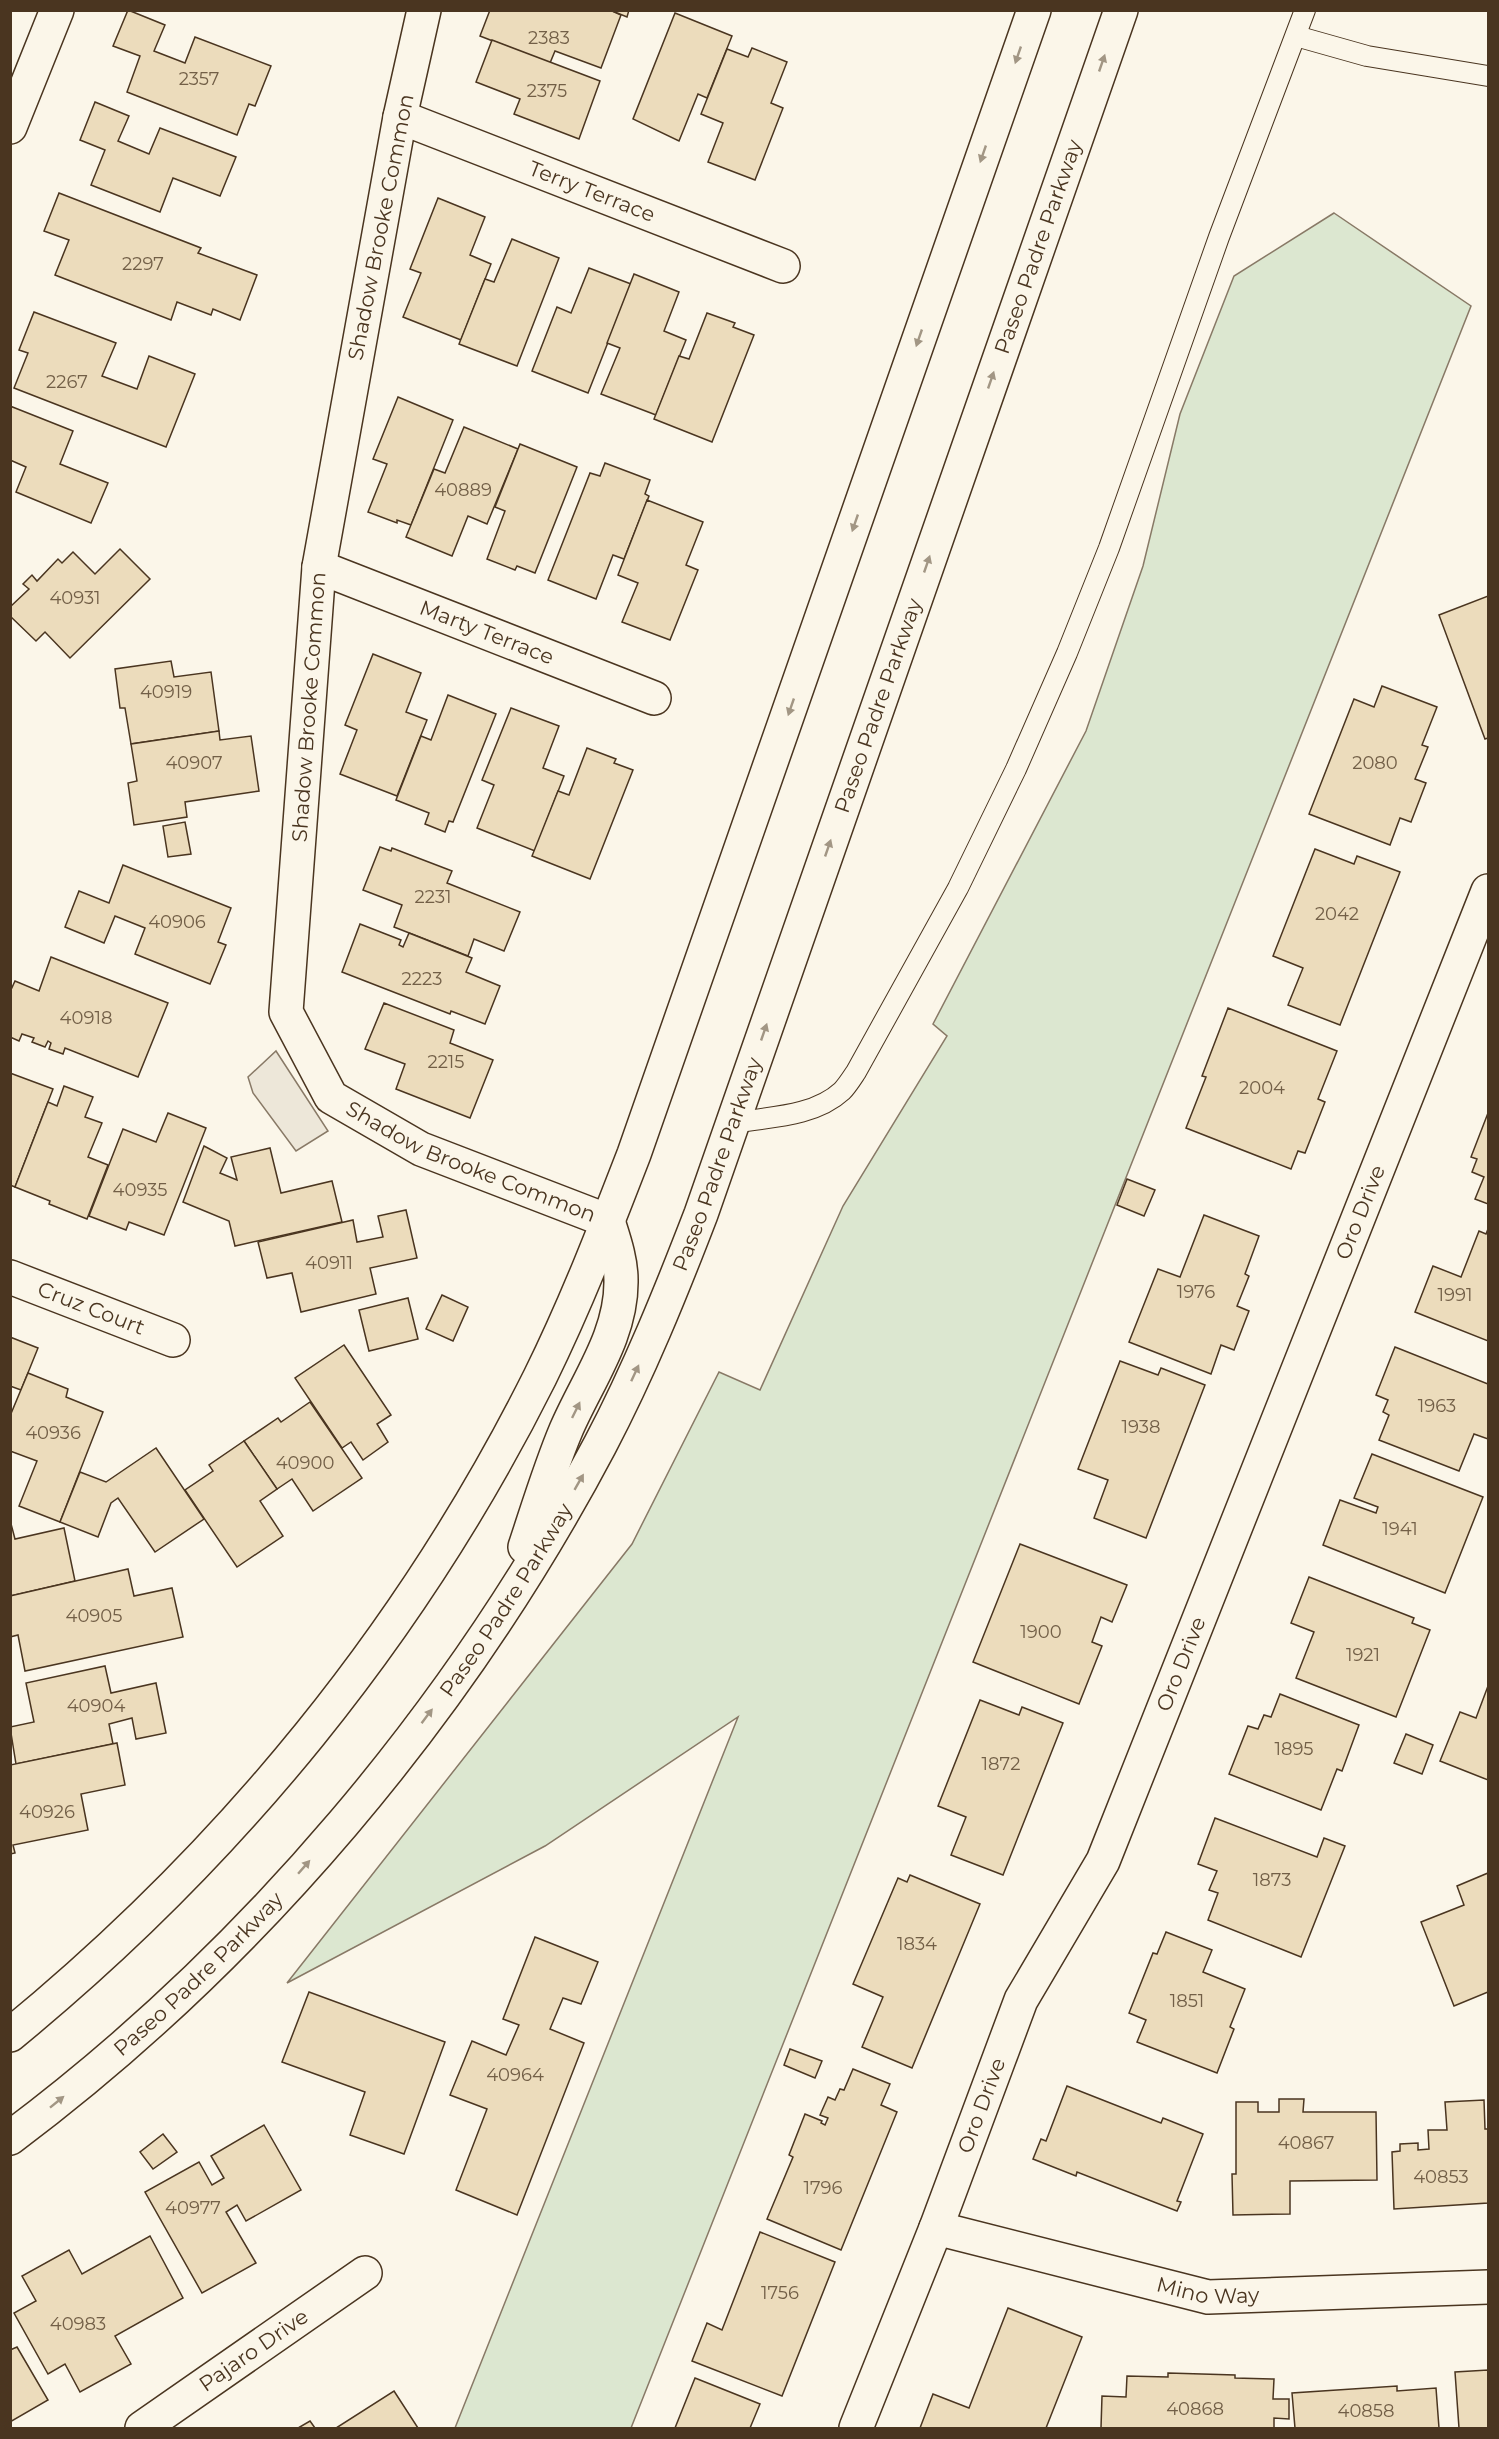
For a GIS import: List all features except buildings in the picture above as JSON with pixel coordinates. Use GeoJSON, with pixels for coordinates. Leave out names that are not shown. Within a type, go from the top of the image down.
{"type":"FeatureCollection","features":[{"type":"Feature","properties":{"kind":"main road"},"geometry":{"type":"LineString","coordinates":[[10,127],[57,10]]}},
{"type":"Feature","properties":{"kind":"main road","name":"Shadow Brooke Common"},"geometry":{"type":"LineString","coordinates":[[424,10],[400,117],[319,567],[286,1012],[331,1097],[421,1149],[608,1221]]}},
{"type":"Feature","properties":{"kind":"main road"},"geometry":{"type":"LineString","coordinates":[[10,2036],[104,1956],[207,1853],[302,1746],[365,1665],[420,1586],[495,1461],[540,1377],[581,1289],[634,1154],[1034,10]]}},
{"type":"Feature","properties":{"kind":"main road","name":"Paseo Padre Parkway"},"geometry":{"type":"LineString","coordinates":[[10,2138],[126,2043],[198,1977],[267,1907],[331,1835],[411,1737],[480,1644],[576,1487],[626,1393],[684,1258],[1121,10]]}},
{"type":"Feature","properties":{"kind":"main road","name":"Terry Terrace"},"geometry":{"type":"LineString","coordinates":[[400,117],[783,266]]}},
{"type":"Feature","properties":{"kind":"main road","name":"Marty Terrace"},"geometry":{"type":"LineString","coordinates":[[319,567],[654,698]]}},
{"type":"Feature","properties":{"kind":"main road","name":"Oro Drive"},"geometry":{"type":"LineString","coordinates":[[856,2428],[936,2228],[1022,2000],[1103,1862],[1488,891]]}},
{"type":"Feature","properties":{"kind":"main road"},"geometry":{"type":"LineString","coordinates":[[506,1603],[557,1451],[609,1343],[617,1319],[621,1277],[618,1251],[608,1221]]}},
{"type":"Feature","properties":{"kind":"main road","name":"Cruz Court"},"geometry":{"type":"LineString","coordinates":[[10,1277],[173,1340]]}},
{"type":"Feature","properties":{"kind":"main road","name":"Mino Way"},"geometry":{"type":"LineString","coordinates":[[936,2228],[1209,2297],[1488,2287]]}},
{"type":"Feature","properties":{"kind":"main road","name":"Pajaro Drive"},"geometry":{"type":"LineString","coordinates":[[142,2428],[365,2272]]}},
{"type":"Feature","properties":{"kind":"lane"},"geometry":{"type":"LineString","coordinates":[[732,1123],[802,1112],[826,1103],[843,1090],[856,1072],[958,888],[1043,710],[1089,599],[1219,237],[1305,10]]}},
{"type":"Feature","properties":{"kind":"lane"},"geometry":{"type":"LineString","coordinates":[[1296,36],[1367,56],[1488,76]]}},
{"type":"Feature","properties":{"kind":"green space"},"geometry":{"type":"Polygon","coordinates":[[[1334,213],[1471,306],[631,2428],[455,2428],[738,1717],[545,1846],[287,1983],[632,1544],[719,1372],[760,1390],[843,1206],[947,1036],[933,1024],[1086,731],[1143,566],[1180,414],[1234,276],[1334,213]]]}},
{"type":"Feature","properties":{"kind":"shaded area"},"geometry":{"type":"Polygon","coordinates":[[[276,1051],[328,1131],[296,1151],[253,1093],[248,1077],[276,1051]]]}}]}
